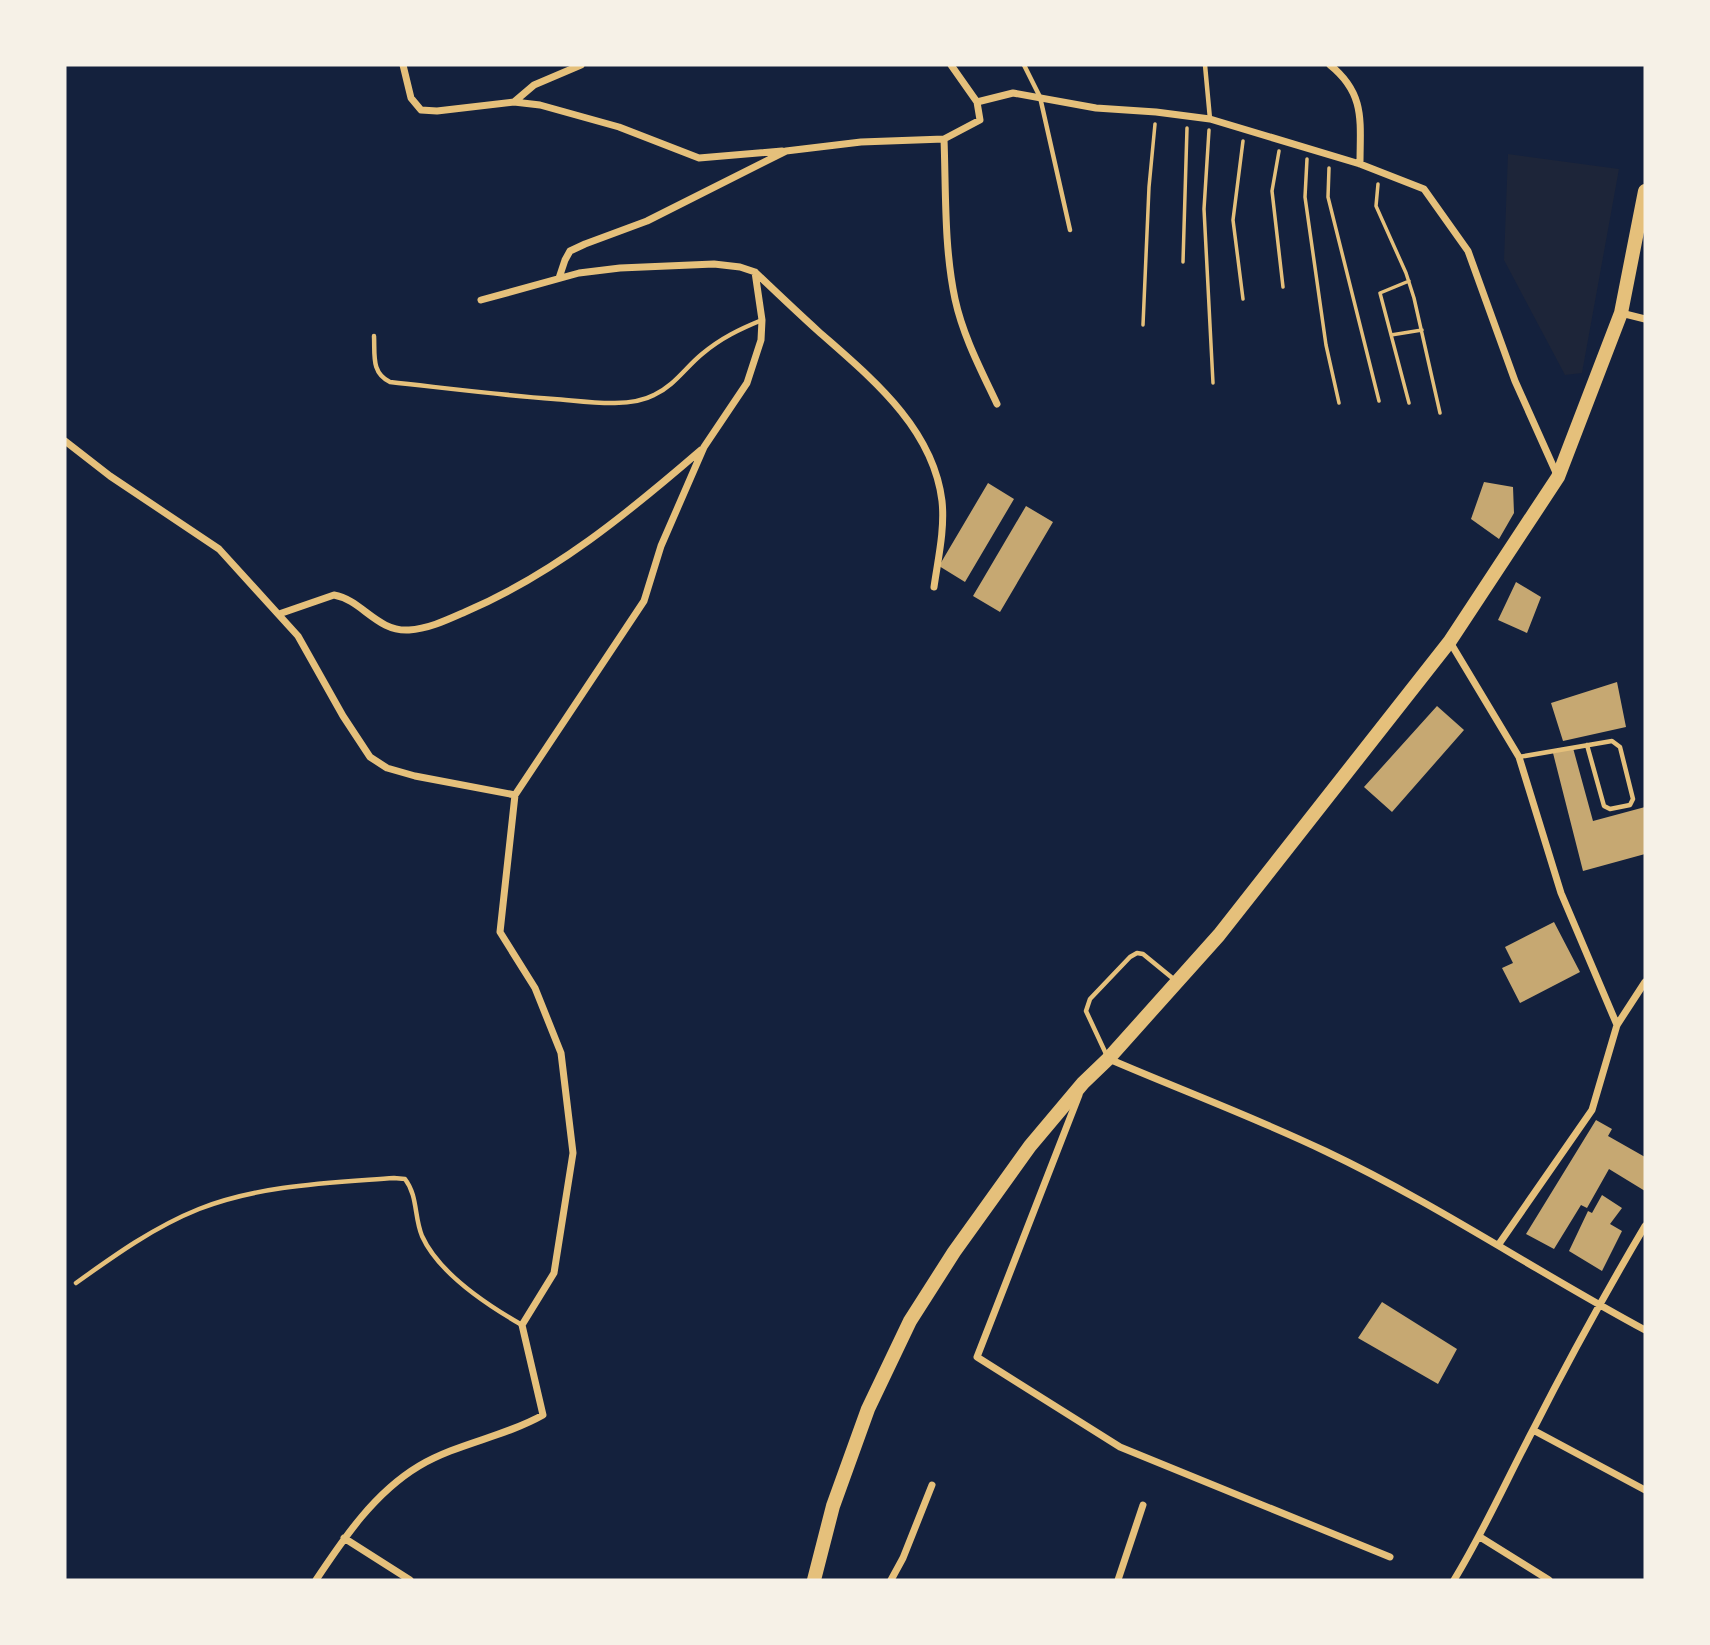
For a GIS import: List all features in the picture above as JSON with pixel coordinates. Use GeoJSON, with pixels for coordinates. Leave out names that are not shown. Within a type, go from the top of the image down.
{"type":"FeatureCollection","features":[{"type":"Feature","properties":{"kind":"main road"},"geometry":{"type":"LineString","coordinates":[[814,1580],[833,1506],[868,1409],[909,1321],[954,1252],[1022,1157],[1083,1083],[1108,1059],[1219,935],[1450,641],[1558,477],[1620,313],[1645,191]]}},
{"type":"Feature","properties":{"kind":"street"},"geometry":{"type":"LineString","coordinates":[[402,65],[411,98],[421,110],[437,111],[514,102],[540,105],[600,121],[699,158],[861,142],[944,139],[980,120],[977,102],[951,65]]}},
{"type":"Feature","properties":{"kind":"street"},"geometry":{"type":"LineString","coordinates":[[514,102],[534,85],[581,65]]}},
{"type":"Feature","properties":{"kind":"street"},"geometry":{"type":"LineString","coordinates":[[1330,65],[1346,78],[1358,103],[1360,164]]}},
{"type":"Feature","properties":{"kind":"street"},"geometry":{"type":"LineString","coordinates":[[977,102],[1013,93],[1096,108],[1210,119],[1360,164],[1424,189],[1468,251],[1515,381],[1558,477]]}},
{"type":"Feature","properties":{"kind":"street"},"geometry":{"type":"LineString","coordinates":[[944,139],[949,265],[955,300],[970,348],[997,404]]}},
{"type":"Feature","properties":{"kind":"street"},"geometry":{"type":"LineString","coordinates":[[559,278],[570,251],[577,247],[647,222],[786,151]]}},
{"type":"Feature","properties":{"kind":"street"},"geometry":{"type":"LineString","coordinates":[[481,300],[559,278],[620,268],[714,264],[755,272],[868,377],[918,433],[926,448],[942,502],[942,526],[934,587]]}},
{"type":"Feature","properties":{"kind":"street"},"geometry":{"type":"LineString","coordinates":[[316,1580],[344,1538],[380,1495],[419,1466],[543,1415],[522,1325],[554,1273],[573,1153],[561,1053],[535,988],[500,932],[515,795],[644,601],[660,546],[704,447],[747,383],[761,340],[762,320],[755,272]]}},
{"type":"Feature","properties":{"kind":"street"},"geometry":{"type":"LineString","coordinates":[[1620,313],[1645,319]]}},
{"type":"Feature","properties":{"kind":"street"},"geometry":{"type":"LineString","coordinates":[[65,441],[110,476],[219,549],[298,636],[343,716],[370,757],[397,771],[515,795]]}},
{"type":"Feature","properties":{"kind":"street"},"geometry":{"type":"LineString","coordinates":[[279,614],[334,595],[343,597],[383,626],[409,630],[439,624],[547,570],[630,511],[704,447]]}},
{"type":"Feature","properties":{"kind":"street"},"geometry":{"type":"LineString","coordinates":[[1450,641],[1519,757],[1560,893],[1617,1025]]}},
{"type":"Feature","properties":{"kind":"street"},"geometry":{"type":"LineString","coordinates":[[1499,1244],[1592,1110],[1617,1025],[1645,982]]}},
{"type":"Feature","properties":{"kind":"street"},"geometry":{"type":"LineString","coordinates":[[1108,1059],[1325,1151],[1499,1244],[1645,1330]]}},
{"type":"Feature","properties":{"kind":"street"},"geometry":{"type":"LineString","coordinates":[[1083,1083],[977,1357],[1120,1447],[1390,1557]]}},
{"type":"Feature","properties":{"kind":"street"},"geometry":{"type":"LineString","coordinates":[[1454,1580],[1480,1537],[1599,1305],[1645,1226]]}},
{"type":"Feature","properties":{"kind":"street"},"geometry":{"type":"LineString","coordinates":[[1533,1430],[1645,1490]]}},
{"type":"Feature","properties":{"kind":"street"},"geometry":{"type":"LineString","coordinates":[[891,1580],[903,1558],[932,1485]]}},
{"type":"Feature","properties":{"kind":"street"},"geometry":{"type":"LineString","coordinates":[[1118,1580],[1143,1505]]}},
{"type":"Feature","properties":{"kind":"street"},"geometry":{"type":"LineString","coordinates":[[1480,1537],[1549,1580]]}},
{"type":"Feature","properties":{"kind":"street"},"geometry":{"type":"LineString","coordinates":[[344,1538],[410,1580]]}},
{"type":"Feature","properties":{"kind":"lane"},"geometry":{"type":"LineString","coordinates":[[1024,65],[1040,97],[1070,230]]}},
{"type":"Feature","properties":{"kind":"lane"},"geometry":{"type":"LineString","coordinates":[[1205,65],[1210,119]]}},
{"type":"Feature","properties":{"kind":"lane"},"geometry":{"type":"LineString","coordinates":[[374,337],[375,366],[383,379],[390,382],[535,398],[625,402],[640,401],[654,395],[679,377],[719,340],[762,320]]}},
{"type":"Feature","properties":{"kind":"lane"},"geometry":{"type":"LineString","coordinates":[[1519,757],[1587,745],[1612,741],[1618,744],[1633,799],[1630,805],[1609,809],[1604,806],[1587,745]]}},
{"type":"Feature","properties":{"kind":"lane"},"geometry":{"type":"LineString","coordinates":[[1108,1059],[1086,1011],[1090,999],[1129,957],[1137,953],[1143,954],[1176,982]]}},
{"type":"Feature","properties":{"kind":"lane"},"geometry":{"type":"LineString","coordinates":[[76,1283],[145,1236],[200,1209],[253,1194],[292,1187],[405,1179],[412,1188],[420,1233],[439,1262],[485,1304],[522,1325]]}},
{"type":"Feature","properties":{"kind":"path"},"geometry":{"type":"LineString","coordinates":[[1143,325],[1149,187],[1156,112]]}},
{"type":"Feature","properties":{"kind":"path"},"geometry":{"type":"LineString","coordinates":[[1183,262],[1188,116]]}},
{"type":"Feature","properties":{"kind":"path"},"geometry":{"type":"LineString","coordinates":[[1210,119],[1204,209],[1213,383]]}},
{"type":"Feature","properties":{"kind":"path"},"geometry":{"type":"LineString","coordinates":[[1242,299],[1233,220],[1244,128]]}},
{"type":"Feature","properties":{"kind":"path"},"geometry":{"type":"LineString","coordinates":[[1281,140],[1272,191],[1283,287]]}},
{"type":"Feature","properties":{"kind":"path"},"geometry":{"type":"LineString","coordinates":[[1308,148],[1305,197],[1326,345],[1339,403]]}},
{"type":"Feature","properties":{"kind":"path"},"geometry":{"type":"LineString","coordinates":[[1329,155],[1328,197],[1380,401]]}},
{"type":"Feature","properties":{"kind":"path"},"geometry":{"type":"LineString","coordinates":[[1380,173],[1376,206],[1409,281],[1440,412]]}},
{"type":"Feature","properties":{"kind":"path"},"geometry":{"type":"LineString","coordinates":[[1409,281],[1380,293],[1409,403]]}},
{"type":"Feature","properties":{"kind":"path"},"geometry":{"type":"LineString","coordinates":[[1391,335],[1422,330]]}},
{"type":"Feature","properties":{"kind":"shaded area"},"geometry":{"type":"Polygon","coordinates":[[[1508,154],[1619,169],[1582,373],[1565,375],[1504,260],[1508,154]]]}},
{"type":"Feature","properties":{"kind":"building"},"geometry":{"type":"Polygon","coordinates":[[[1484,482],[1513,487],[1514,513],[1499,539],[1471,519],[1484,482]]]}},
{"type":"Feature","properties":{"kind":"building"},"geometry":{"type":"Polygon","coordinates":[[[988,483],[1014,499],[965,582],[939,566],[988,483]]]}},
{"type":"Feature","properties":{"kind":"building"},"geometry":{"type":"Polygon","coordinates":[[[1026,506],[1053,522],[1000,612],[973,596],[1026,506]]]}},
{"type":"Feature","properties":{"kind":"building"},"geometry":{"type":"Polygon","coordinates":[[[1516,582],[1541,597],[1527,633],[1498,620],[1516,582]]]}},
{"type":"Feature","properties":{"kind":"building"},"geometry":{"type":"Polygon","coordinates":[[[1617,682],[1626,727],[1563,741],[1551,703],[1617,682]]]}},
{"type":"Feature","properties":{"kind":"building"},"geometry":{"type":"Polygon","coordinates":[[[1437,706],[1464,730],[1392,812],[1364,787],[1437,706]]]}},
{"type":"Feature","properties":{"kind":"building"},"geometry":{"type":"Polygon","coordinates":[[[1573,748],[1593,821],[1645,807],[1645,854],[1583,871],[1553,753],[1573,748]]]}},
{"type":"Feature","properties":{"kind":"building"},"geometry":{"type":"Polygon","coordinates":[[[1554,922],[1580,972],[1520,1003],[1502,968],[1513,963],[1505,947],[1554,922]]]}},
{"type":"Feature","properties":{"kind":"building"},"geometry":{"type":"Polygon","coordinates":[[[1596,1120],[1612,1129],[1608,1136],[1645,1157],[1645,1191],[1609,1169],[1587,1208],[1581,1205],[1554,1249],[1526,1234],[1596,1120]]]}},
{"type":"Feature","properties":{"kind":"building"},"geometry":{"type":"Polygon","coordinates":[[[1602,1195],[1622,1208],[1610,1224],[1622,1231],[1602,1271],[1569,1251],[1588,1211],[1592,1213],[1602,1195]]]}},
{"type":"Feature","properties":{"kind":"building"},"geometry":{"type":"Polygon","coordinates":[[[1382,1302],[1457,1349],[1438,1384],[1358,1338],[1382,1302]]]}}]}
